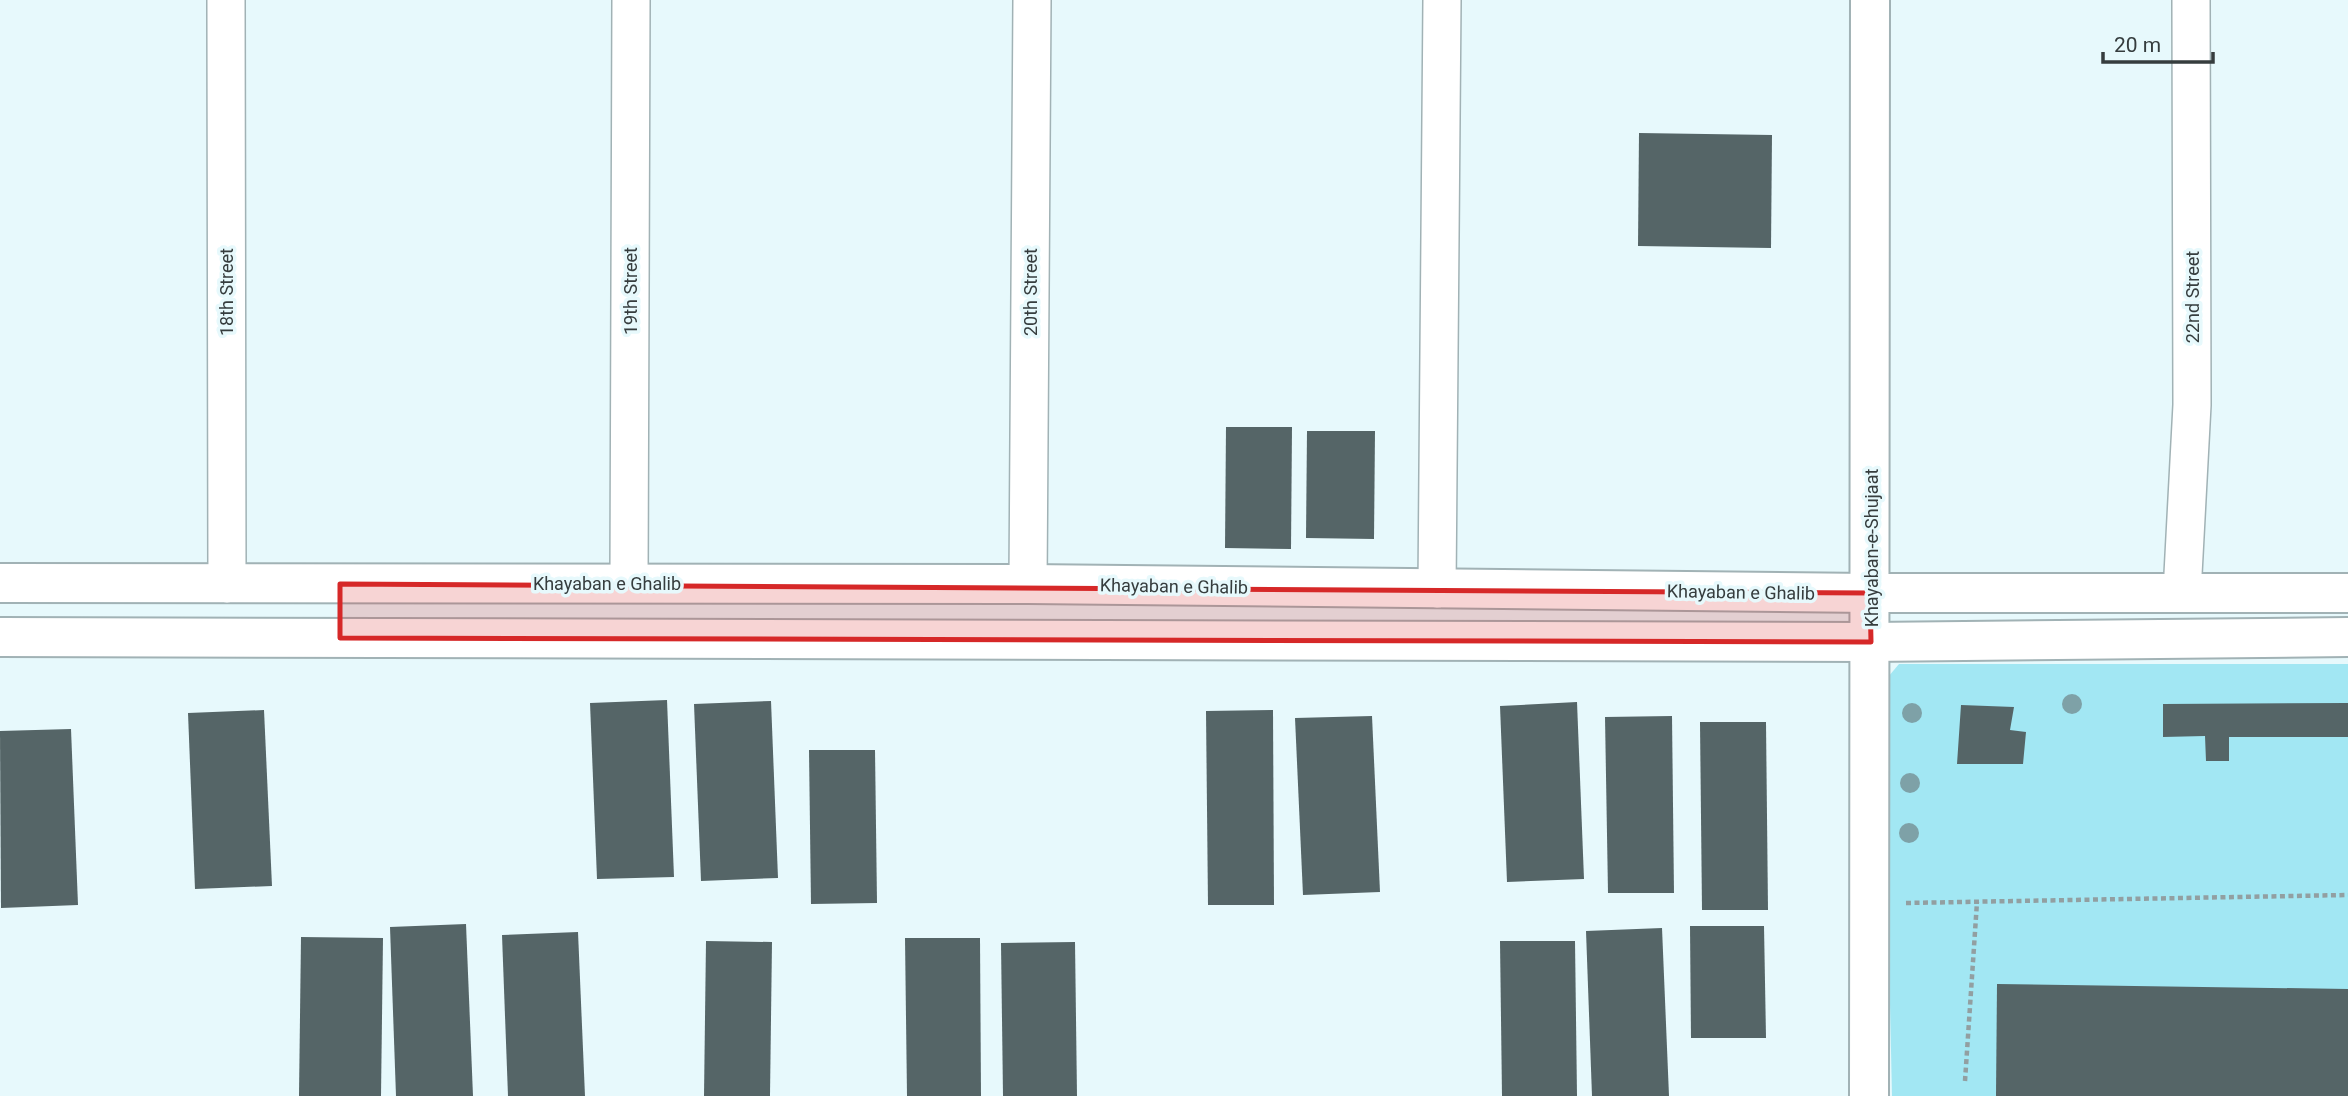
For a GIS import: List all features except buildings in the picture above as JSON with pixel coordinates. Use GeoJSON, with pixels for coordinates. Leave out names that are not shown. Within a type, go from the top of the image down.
{"type":"FeatureCollection","features":[{"type":"Feature","properties":{"kind":"street","name":"18th Street"},"geometry":{"type":"LineString","coordinates":[[226,0],[227,584]]}},
{"type":"Feature","properties":{"kind":"street","name":"19th Street"},"geometry":{"type":"LineString","coordinates":[[629,582],[631,0]]}},
{"type":"Feature","properties":{"kind":"street","name":"20th Street"},"geometry":{"type":"LineString","coordinates":[[1028,584],[1032,0]]}},
{"type":"Feature","properties":{"kind":"street"},"geometry":{"type":"LineString","coordinates":[[1437,589],[1442,0]]}},
{"type":"Feature","properties":{"kind":"street","name":"Khayaban-e-Shujaat"},"geometry":{"type":"LineString","coordinates":[[1869,1096],[1870,0]]}},
{"type":"Feature","properties":{"kind":"street","name":"22nd Street"},"geometry":{"type":"LineString","coordinates":[[2182,593],[2192,405],[2191,0]]}},
{"type":"Feature","properties":{"kind":"street","name":"Khayaban e Ghalib"},"geometry":{"type":"LineString","coordinates":[[0,583],[629,582],[1871,593],[2348,593]]}},
{"type":"Feature","properties":{"kind":"street"},"geometry":{"type":"LineString","coordinates":[[340,583],[340,638]]}},
{"type":"Feature","properties":{"kind":"street"},"geometry":{"type":"LineString","coordinates":[[0,637],[1871,642],[2348,637]]}},
{"type":"Feature","properties":{"kind":"path"},"geometry":{"type":"LineString","coordinates":[[1870,904],[2348,895]]}},
{"type":"Feature","properties":{"kind":"path"},"geometry":{"type":"LineString","coordinates":[[1965,1081],[1977,902]]}},
{"type":"Feature","properties":{"kind":"highlighted area"},"geometry":{"type":"Polygon","coordinates":[[[340,584],[1870,593],[1871,642],[340,638],[340,584]]]}},
{"type":"Feature","properties":{"kind":"shaded area"},"geometry":{"type":"Polygon","coordinates":[[[1899,664],[2348,664],[2348,1096],[1892,1096],[1883,683],[1899,664]]]}}]}
